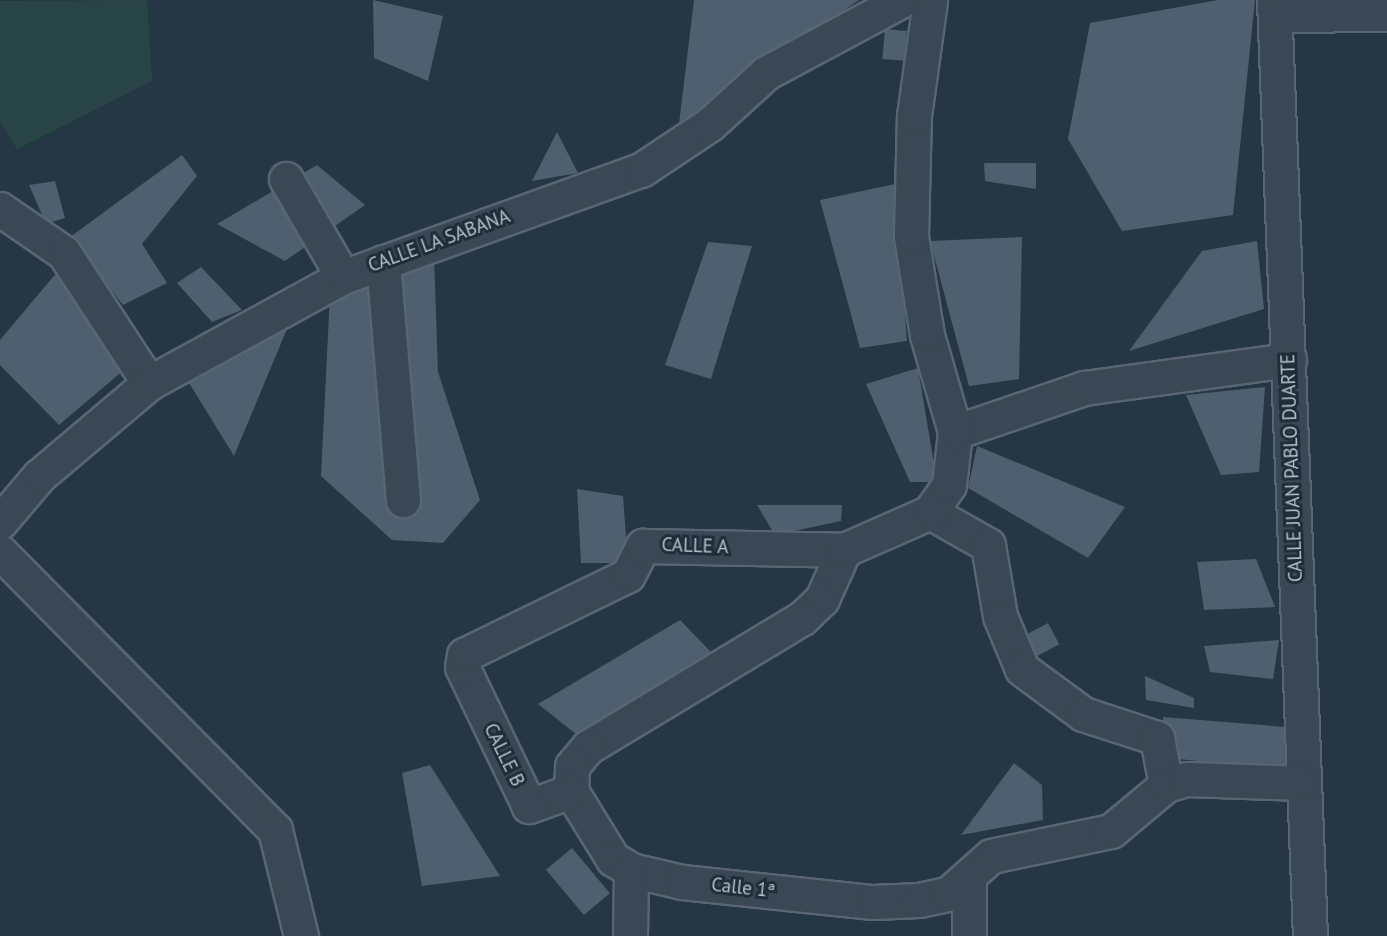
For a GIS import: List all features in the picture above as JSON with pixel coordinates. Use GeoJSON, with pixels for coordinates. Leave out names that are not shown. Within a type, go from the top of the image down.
{"type":"FeatureCollection","features":[{"type":"Feature","properties":{"kind":"street","name":"CALLE LA SABANA"},"geometry":{"type":"LineString","coordinates":[[0,522],[39,476],[149,383],[343,277],[641,170],[710,124],[766,73],[902,0]]}},
{"type":"Feature","properties":{"kind":"street"},"geometry":{"type":"LineString","coordinates":[[630,936],[631,870],[613,859],[571,791],[572,766],[588,747],[802,618],[822,599],[844,551],[930,512],[949,485],[955,432],[927,335],[911,236],[914,116],[930,0]]}},
{"type":"Feature","properties":{"kind":"street"},"geometry":{"type":"LineString","coordinates":[[1274,8],[1387,14]]}},
{"type":"Feature","properties":{"kind":"street","name":"CALLE JUAN PABLO DUARTE"},"geometry":{"type":"LineString","coordinates":[[1274,8],[1310,936]]}},
{"type":"Feature","properties":{"kind":"street"},"geometry":{"type":"LineString","coordinates":[[286,179],[343,277]]}},
{"type":"Feature","properties":{"kind":"street"},"geometry":{"type":"LineString","coordinates":[[0,209],[64,253],[149,383]]}},
{"type":"Feature","properties":{"kind":"street"},"geometry":{"type":"LineString","coordinates":[[383,262],[404,500]]}},
{"type":"Feature","properties":{"kind":"street"},"geometry":{"type":"LineString","coordinates":[[955,432],[1084,388],[1289,360]]}},
{"type":"Feature","properties":{"kind":"street"},"geometry":{"type":"LineString","coordinates":[[930,512],[988,545],[1002,624],[1022,668],[1083,714],[1157,738],[1166,785],[1187,779],[1302,783]]}},
{"type":"Feature","properties":{"kind":"street","name":"CALLE A"},"geometry":{"type":"LineString","coordinates":[[461,661],[628,575],[643,546],[844,551]]}},
{"type":"Feature","properties":{"kind":"street"},"geometry":{"type":"LineString","coordinates":[[0,552],[275,830],[301,936]]}},
{"type":"Feature","properties":{"kind":"street","name":"CALLE B"},"geometry":{"type":"LineString","coordinates":[[461,661],[528,806],[571,791]]}},
{"type":"Feature","properties":{"kind":"street","name":"Calle 1ª"},"geometry":{"type":"LineString","coordinates":[[631,870],[873,902],[948,894],[969,879],[991,856],[1111,831],[1166,785]]}},
{"type":"Feature","properties":{"kind":"street"},"geometry":{"type":"LineString","coordinates":[[969,879],[969,936]]}},
{"type":"Feature","properties":{"kind":"green space"},"geometry":{"type":"Polygon","coordinates":[[[147,0],[152,81],[17,149],[0,121],[0,1],[147,0]]]}},
{"type":"Feature","properties":{"kind":"building"},"geometry":{"type":"Polygon","coordinates":[[[373,0],[443,16],[428,81],[374,58],[373,0]]]}},
{"type":"Feature","properties":{"kind":"building"},"geometry":{"type":"Polygon","coordinates":[[[694,0],[859,0],[679,124],[694,0]]]}},
{"type":"Feature","properties":{"kind":"building"},"geometry":{"type":"Polygon","coordinates":[[[1218,0],[1255,0],[1233,215],[1122,231],[1068,139],[1090,23],[1218,0]]]}},
{"type":"Feature","properties":{"kind":"building"},"geometry":{"type":"Polygon","coordinates":[[[885,29],[907,31],[904,61],[882,59],[885,29]]]}},
{"type":"Feature","properties":{"kind":"building"},"geometry":{"type":"Polygon","coordinates":[[[557,132],[578,173],[532,181],[557,132]]]}},
{"type":"Feature","properties":{"kind":"building"},"geometry":{"type":"Polygon","coordinates":[[[182,155],[197,176],[142,244],[167,283],[123,305],[70,237],[182,155]]]}},
{"type":"Feature","properties":{"kind":"building"},"geometry":{"type":"Polygon","coordinates":[[[984,163],[1036,163],[1036,189],[985,181],[984,163]]]}},
{"type":"Feature","properties":{"kind":"building"},"geometry":{"type":"Polygon","coordinates":[[[317,165],[365,205],[285,261],[217,224],[317,165]]]}},
{"type":"Feature","properties":{"kind":"building"},"geometry":{"type":"Polygon","coordinates":[[[55,181],[65,218],[46,224],[29,185],[55,181]]]}},
{"type":"Feature","properties":{"kind":"building"},"geometry":{"type":"Polygon","coordinates":[[[895,184],[907,341],[860,348],[820,200],[895,184]]]}},
{"type":"Feature","properties":{"kind":"building"},"geometry":{"type":"Polygon","coordinates":[[[1022,237],[1019,379],[969,386],[930,241],[1022,237]]]}},
{"type":"Feature","properties":{"kind":"building"},"geometry":{"type":"Polygon","coordinates":[[[1257,241],[1264,309],[1129,351],[1202,251],[1257,241]]]}},
{"type":"Feature","properties":{"kind":"building"},"geometry":{"type":"Polygon","coordinates":[[[708,242],[752,246],[711,379],[665,365],[708,242]]]}},
{"type":"Feature","properties":{"kind":"building"},"geometry":{"type":"Polygon","coordinates":[[[434,256],[438,372],[480,500],[443,543],[392,540],[321,476],[330,294],[434,256]]]}},
{"type":"Feature","properties":{"kind":"building"},"geometry":{"type":"Polygon","coordinates":[[[63,265],[131,364],[59,425],[0,365],[0,340],[63,265]]]}},
{"type":"Feature","properties":{"kind":"building"},"geometry":{"type":"Polygon","coordinates":[[[201,267],[242,310],[212,322],[177,283],[201,267]]]}},
{"type":"Feature","properties":{"kind":"building"},"geometry":{"type":"Polygon","coordinates":[[[292,317],[234,456],[186,378],[292,317]]]}},
{"type":"Feature","properties":{"kind":"building"},"geometry":{"type":"Polygon","coordinates":[[[918,368],[937,482],[910,482],[866,384],[918,368]]]}},
{"type":"Feature","properties":{"kind":"building"},"geometry":{"type":"Polygon","coordinates":[[[1265,387],[1259,472],[1221,475],[1186,395],[1265,387]]]}},
{"type":"Feature","properties":{"kind":"building"},"geometry":{"type":"Polygon","coordinates":[[[977,446],[1125,507],[1088,558],[968,488],[977,446]]]}},
{"type":"Feature","properties":{"kind":"building"},"geometry":{"type":"Polygon","coordinates":[[[577,489],[623,496],[628,563],[581,563],[577,489]]]}},
{"type":"Feature","properties":{"kind":"building"},"geometry":{"type":"Polygon","coordinates":[[[757,505],[842,505],[841,521],[775,535],[757,505]]]}},
{"type":"Feature","properties":{"kind":"building"},"geometry":{"type":"Polygon","coordinates":[[[1256,559],[1275,607],[1204,610],[1197,562],[1256,559]]]}},
{"type":"Feature","properties":{"kind":"building"},"geometry":{"type":"Polygon","coordinates":[[[680,620],[712,653],[576,734],[538,704],[680,620]]]}},
{"type":"Feature","properties":{"kind":"building"},"geometry":{"type":"Polygon","coordinates":[[[1048,623],[1059,644],[1037,656],[1026,635],[1048,623]]]}},
{"type":"Feature","properties":{"kind":"building"},"geometry":{"type":"Polygon","coordinates":[[[1279,640],[1273,679],[1210,672],[1204,646],[1279,640]]]}},
{"type":"Feature","properties":{"kind":"building"},"geometry":{"type":"Polygon","coordinates":[[[1145,676],[1194,698],[1194,708],[1146,700],[1145,676]]]}},
{"type":"Feature","properties":{"kind":"building"},"geometry":{"type":"Polygon","coordinates":[[[1163,717],[1286,727],[1286,770],[1168,758],[1163,717]]]}},
{"type":"Feature","properties":{"kind":"building"},"geometry":{"type":"Polygon","coordinates":[[[1014,763],[1042,785],[1043,820],[961,835],[1014,763]]]}},
{"type":"Feature","properties":{"kind":"building"},"geometry":{"type":"Polygon","coordinates":[[[430,765],[500,876],[422,886],[402,773],[430,765]]]}},
{"type":"Feature","properties":{"kind":"building"},"geometry":{"type":"Polygon","coordinates":[[[572,848],[610,893],[584,915],[546,870],[572,848]]]}}]}
